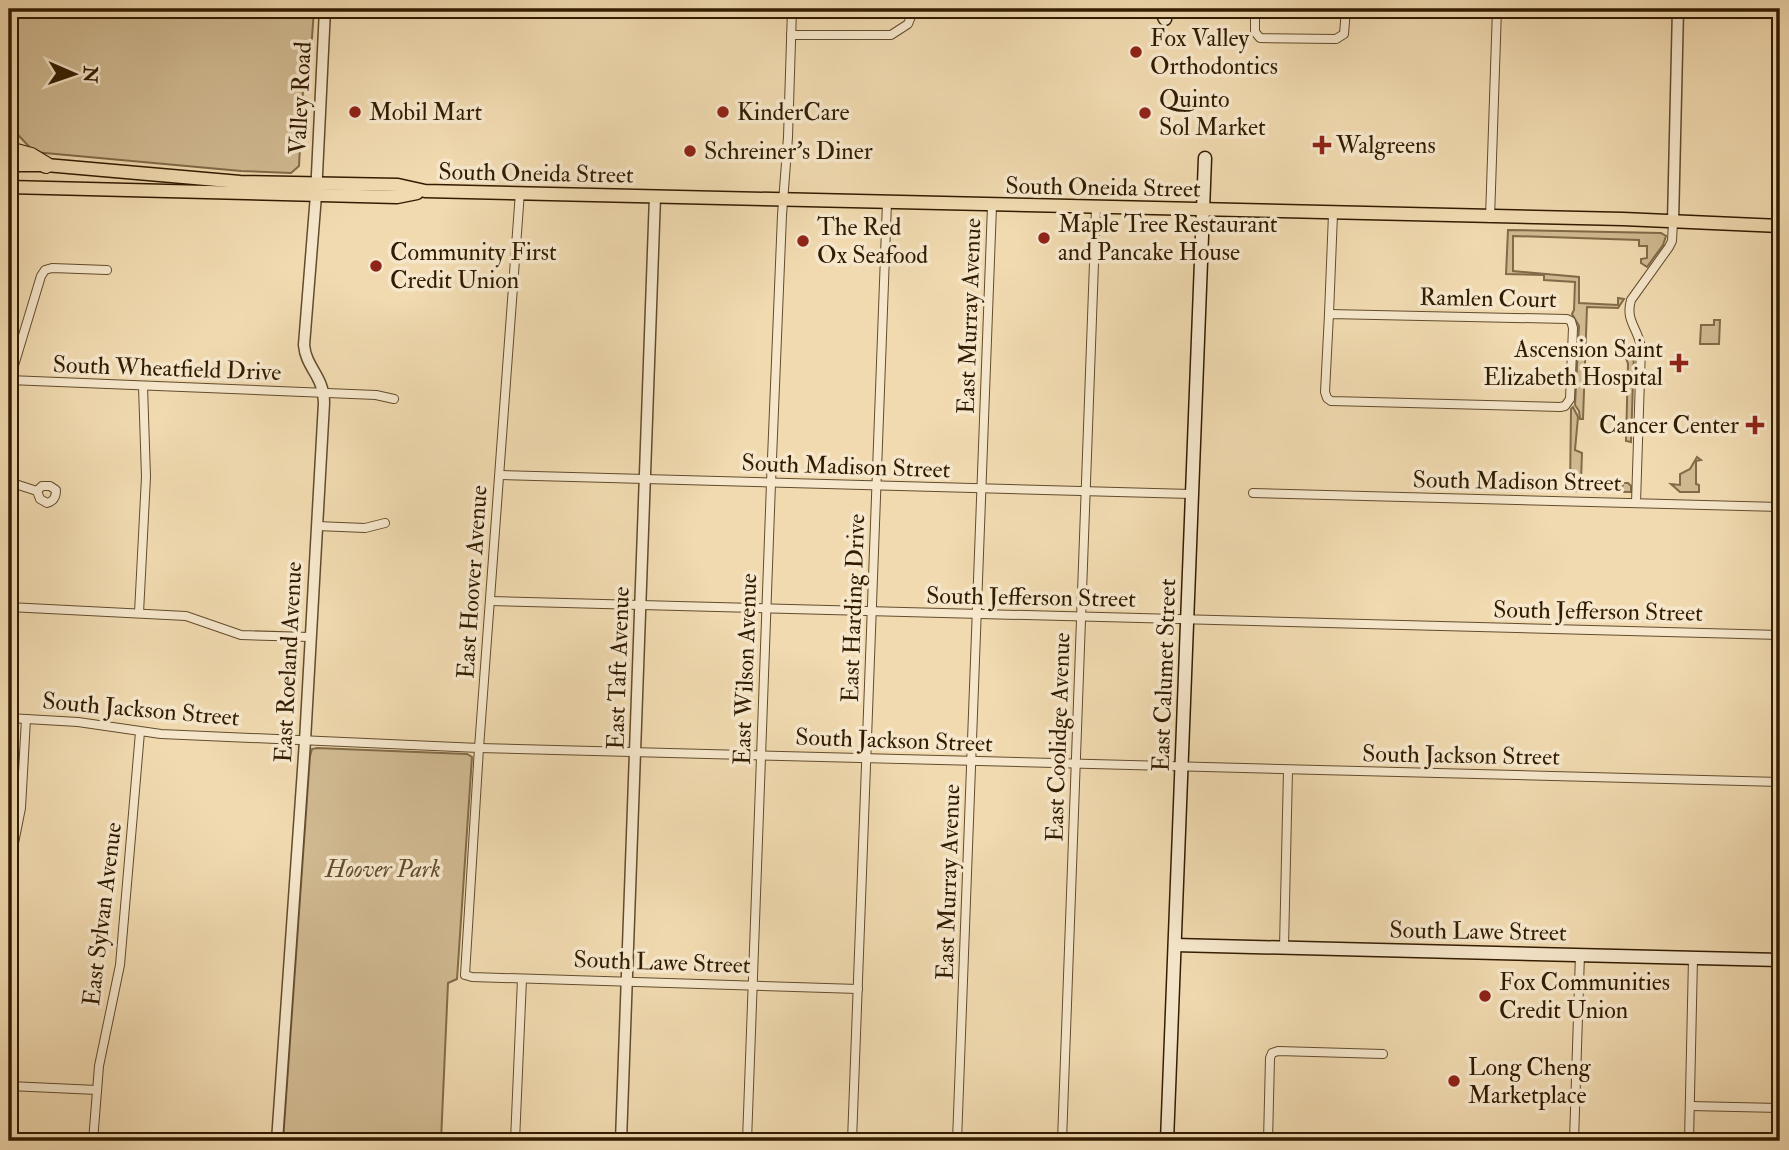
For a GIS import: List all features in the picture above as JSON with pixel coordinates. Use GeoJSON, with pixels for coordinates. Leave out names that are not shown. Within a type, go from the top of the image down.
{"type":"FeatureCollection","features":[{"type":"Feature","properties":{"kind":"highway"},"geometry":{"type":"LineString","coordinates":[[9,150],[31,156],[46,165]]}},
{"type":"Feature","properties":{"kind":"main road","name":"East Calumet Street"},"geometry":{"type":"LineString","coordinates":[[1167,1141],[1205,158]]}},
{"type":"Feature","properties":{"kind":"main road","name":"South Oneida Street"},"geometry":{"type":"LineString","coordinates":[[9,165],[46,165],[317,190]]}},
{"type":"Feature","properties":{"kind":"main road","name":"South Oneida Street"},"geometry":{"type":"LineString","coordinates":[[9,187],[317,190],[398,185],[425,191],[1780,226]]}},
{"type":"Feature","properties":{"kind":"main road","name":"South Lawe Street"},"geometry":{"type":"LineString","coordinates":[[1175,945],[1780,960]]}},
{"type":"Feature","properties":{"kind":"street","name":"Valley Road"},"geometry":{"type":"LineString","coordinates":[[317,190],[325,9]]}},
{"type":"Feature","properties":{"kind":"street","name":"East Wilson Avenue"},"geometry":{"type":"LineString","coordinates":[[747,1141],[771,483],[792,9]]}},
{"type":"Feature","properties":{"kind":"street"},"geometry":{"type":"LineString","coordinates":[[791,35],[891,35],[908,24],[914,9]]}},
{"type":"Feature","properties":{"kind":"street"},"geometry":{"type":"LineString","coordinates":[[1255,9],[1255,32],[1259,37],[1336,39],[1344,34],[1346,9]]}},
{"type":"Feature","properties":{"kind":"street"},"geometry":{"type":"LineString","coordinates":[[1490,218],[1497,9]]}},
{"type":"Feature","properties":{"kind":"street"},"geometry":{"type":"LineString","coordinates":[[1636,503],[1640,346],[1639,337],[1631,324],[1629,306],[1672,241],[1678,9]]}},
{"type":"Feature","properties":{"kind":"street","name":"East Roeland Avenue"},"geometry":{"type":"LineString","coordinates":[[276,1141],[305,741],[324,393],[321,380],[305,353],[304,345],[317,190]]}},
{"type":"Feature","properties":{"kind":"street","name":"East Hoover Avenue"},"geometry":{"type":"LineString","coordinates":[[465,975],[520,192]]}},
{"type":"Feature","properties":{"kind":"street","name":"East Taft Avenue"},"geometry":{"type":"LineString","coordinates":[[621,1141],[654,196]]}},
{"type":"Feature","properties":{"kind":"street","name":"East Harding Drive"},"geometry":{"type":"LineString","coordinates":[[852,1141],[887,202]]}},
{"type":"Feature","properties":{"kind":"street","name":"East Murray Avenue"},"geometry":{"type":"LineString","coordinates":[[957,1141],[992,205]]}},
{"type":"Feature","properties":{"kind":"street","name":"East Coolidge Avenue"},"geometry":{"type":"LineString","coordinates":[[1062,1141],[1096,208]]}},
{"type":"Feature","properties":{"kind":"street","name":"Ramlen Court"},"geometry":{"type":"LineString","coordinates":[[1329,314],[1567,319],[1571,321],[1573,328],[1570,399],[1565,406],[1560,407],[1331,401],[1327,398],[1325,391],[1333,214]]}},
{"type":"Feature","properties":{"kind":"street"},"geometry":{"type":"LineString","coordinates":[[9,381],[45,270],[107,270]]}},
{"type":"Feature","properties":{"kind":"street","name":"South Wheatfield Drive"},"geometry":{"type":"LineString","coordinates":[[9,381],[376,395],[394,399]]}},
{"type":"Feature","properties":{"kind":"street"},"geometry":{"type":"LineString","coordinates":[[139,613],[146,477],[143,386]]}},
{"type":"Feature","properties":{"kind":"street","name":"South Madison Street"},"geometry":{"type":"LineString","coordinates":[[500,475],[1191,494]]}},
{"type":"Feature","properties":{"kind":"street"},"geometry":{"type":"LineString","coordinates":[[9,482],[37,491]]}},
{"type":"Feature","properties":{"kind":"street","name":"South Madison Street"},"geometry":{"type":"LineString","coordinates":[[1253,493],[1780,507]]}},
{"type":"Feature","properties":{"kind":"street"},"geometry":{"type":"LineString","coordinates":[[317,526],[365,528],[385,523]]}},
{"type":"Feature","properties":{"kind":"street","name":"South Jefferson Street"},"geometry":{"type":"LineString","coordinates":[[490,601],[1780,635]]}},
{"type":"Feature","properties":{"kind":"street"},"geometry":{"type":"LineString","coordinates":[[9,607],[194,618],[241,635],[310,637]]}},
{"type":"Feature","properties":{"kind":"street","name":"South Jackson Street"},"geometry":{"type":"LineString","coordinates":[[9,718],[78,722],[140,732],[479,748],[1780,782]]}},
{"type":"Feature","properties":{"kind":"street"},"geometry":{"type":"LineString","coordinates":[[9,867],[21,808],[26,719]]}},
{"type":"Feature","properties":{"kind":"street","name":"East Sylvan Avenue"},"geometry":{"type":"LineString","coordinates":[[93,1141],[100,1058],[120,965],[140,732]]}},
{"type":"Feature","properties":{"kind":"street"},"geometry":{"type":"LineString","coordinates":[[1284,947],[1288,770]]}},
{"type":"Feature","properties":{"kind":"street"},"geometry":{"type":"LineString","coordinates":[[1574,1141],[1580,954]]}},
{"type":"Feature","properties":{"kind":"street"},"geometry":{"type":"LineString","coordinates":[[1689,1141],[1693,958]]}},
{"type":"Feature","properties":{"kind":"street","name":"South Lawe Street"},"geometry":{"type":"LineString","coordinates":[[465,975],[858,989]]}},
{"type":"Feature","properties":{"kind":"street"},"geometry":{"type":"LineString","coordinates":[[515,1141],[522,979]]}},
{"type":"Feature","properties":{"kind":"street"},"geometry":{"type":"LineString","coordinates":[[1268,1141],[1272,1053],[1383,1054]]}},
{"type":"Feature","properties":{"kind":"street"},"geometry":{"type":"LineString","coordinates":[[9,1086],[97,1090]]}},
{"type":"Feature","properties":{"kind":"street"},"geometry":{"type":"LineString","coordinates":[[1690,1106],[1780,1108]]}},
{"type":"Feature","properties":{"kind":"green space"},"geometry":{"type":"Polygon","coordinates":[[[9,9],[314,9],[303,90],[299,166],[291,173],[241,171],[34,152],[9,125],[9,9]]]}},
{"type":"Feature","properties":{"kind":"green space"},"geometry":{"type":"Polygon","coordinates":[[[1508,230],[1661,233],[1666,236],[1663,245],[1647,267],[1641,263],[1641,259],[1647,258],[1647,246],[1639,246],[1639,240],[1513,236],[1513,271],[1579,277],[1579,303],[1618,305],[1618,298],[1624,299],[1618,308],[1587,307],[1583,419],[1580,419],[1575,405],[1579,326],[1572,314],[1575,282],[1544,280],[1544,275],[1506,274],[1508,230]]]}},
{"type":"Feature","properties":{"kind":"green space"},"geometry":{"type":"Polygon","coordinates":[[[1714,320],[1720,320],[1719,344],[1700,344],[1701,325],[1714,325],[1714,320]]]}},
{"type":"Feature","properties":{"kind":"green space"},"geometry":{"type":"Polygon","coordinates":[[[1631,347],[1634,353],[1631,442],[1626,441],[1628,364],[1624,352],[1631,347]]]}},
{"type":"Feature","properties":{"kind":"green space"},"geometry":{"type":"Polygon","coordinates":[[[1573,407],[1578,417],[1575,450],[1582,453],[1581,481],[1587,482],[1588,488],[1622,489],[1623,483],[1628,483],[1631,492],[1570,491],[1573,407]]]}},
{"type":"Feature","properties":{"kind":"green space"},"geometry":{"type":"Polygon","coordinates":[[[1697,457],[1701,460],[1696,461],[1696,484],[1699,485],[1699,492],[1680,492],[1671,484],[1680,485],[1680,474],[1690,469],[1697,457]]]}},
{"type":"Feature","properties":{"kind":"green space","name":"Hoover Park"},"geometry":{"type":"Polygon","coordinates":[[[312,749],[467,754],[472,757],[457,979],[448,983],[441,1141],[283,1141],[310,756],[312,749]]]}},
{"type":"Feature","properties":{"kind":"place","name":"Fox Valley Orthodontics"},"geometry":{"type":"Point","coordinates":[1136,52]}},
{"type":"Feature","properties":{"kind":"place","name":"Mobil Mart"},"geometry":{"type":"Point","coordinates":[355,112]}},
{"type":"Feature","properties":{"kind":"place","name":"KinderCare"},"geometry":{"type":"Point","coordinates":[723,112]}},
{"type":"Feature","properties":{"kind":"place","name":"Quinto Sol Market"},"geometry":{"type":"Point","coordinates":[1145,113]}},
{"type":"Feature","properties":{"kind":"place","name":"Walgreens"},"geometry":{"type":"Point","coordinates":[1322,145]}},
{"type":"Feature","properties":{"kind":"place","name":"Schreiner's Diner"},"geometry":{"type":"Point","coordinates":[690,151]}},
{"type":"Feature","properties":{"kind":"place","name":"Maple Tree Restaurant and Pancake House"},"geometry":{"type":"Point","coordinates":[1044,238]}},
{"type":"Feature","properties":{"kind":"place","name":"The Red Ox Seafood"},"geometry":{"type":"Point","coordinates":[803,241]}},
{"type":"Feature","properties":{"kind":"place","name":"Community First Credit Union"},"geometry":{"type":"Point","coordinates":[376,266]}},
{"type":"Feature","properties":{"kind":"place","name":"Ascension Saint Elizabeth Hospital"},"geometry":{"type":"Point","coordinates":[1679,363]}},
{"type":"Feature","properties":{"kind":"place","name":"Cancer Center"},"geometry":{"type":"Point","coordinates":[1755,425]}},
{"type":"Feature","properties":{"kind":"place","name":"Fox Communities Credit Union"},"geometry":{"type":"Point","coordinates":[1485,996]}},
{"type":"Feature","properties":{"kind":"place","name":"Long Cheng Marketplace"},"geometry":{"type":"Point","coordinates":[1454,1081]}}]}
